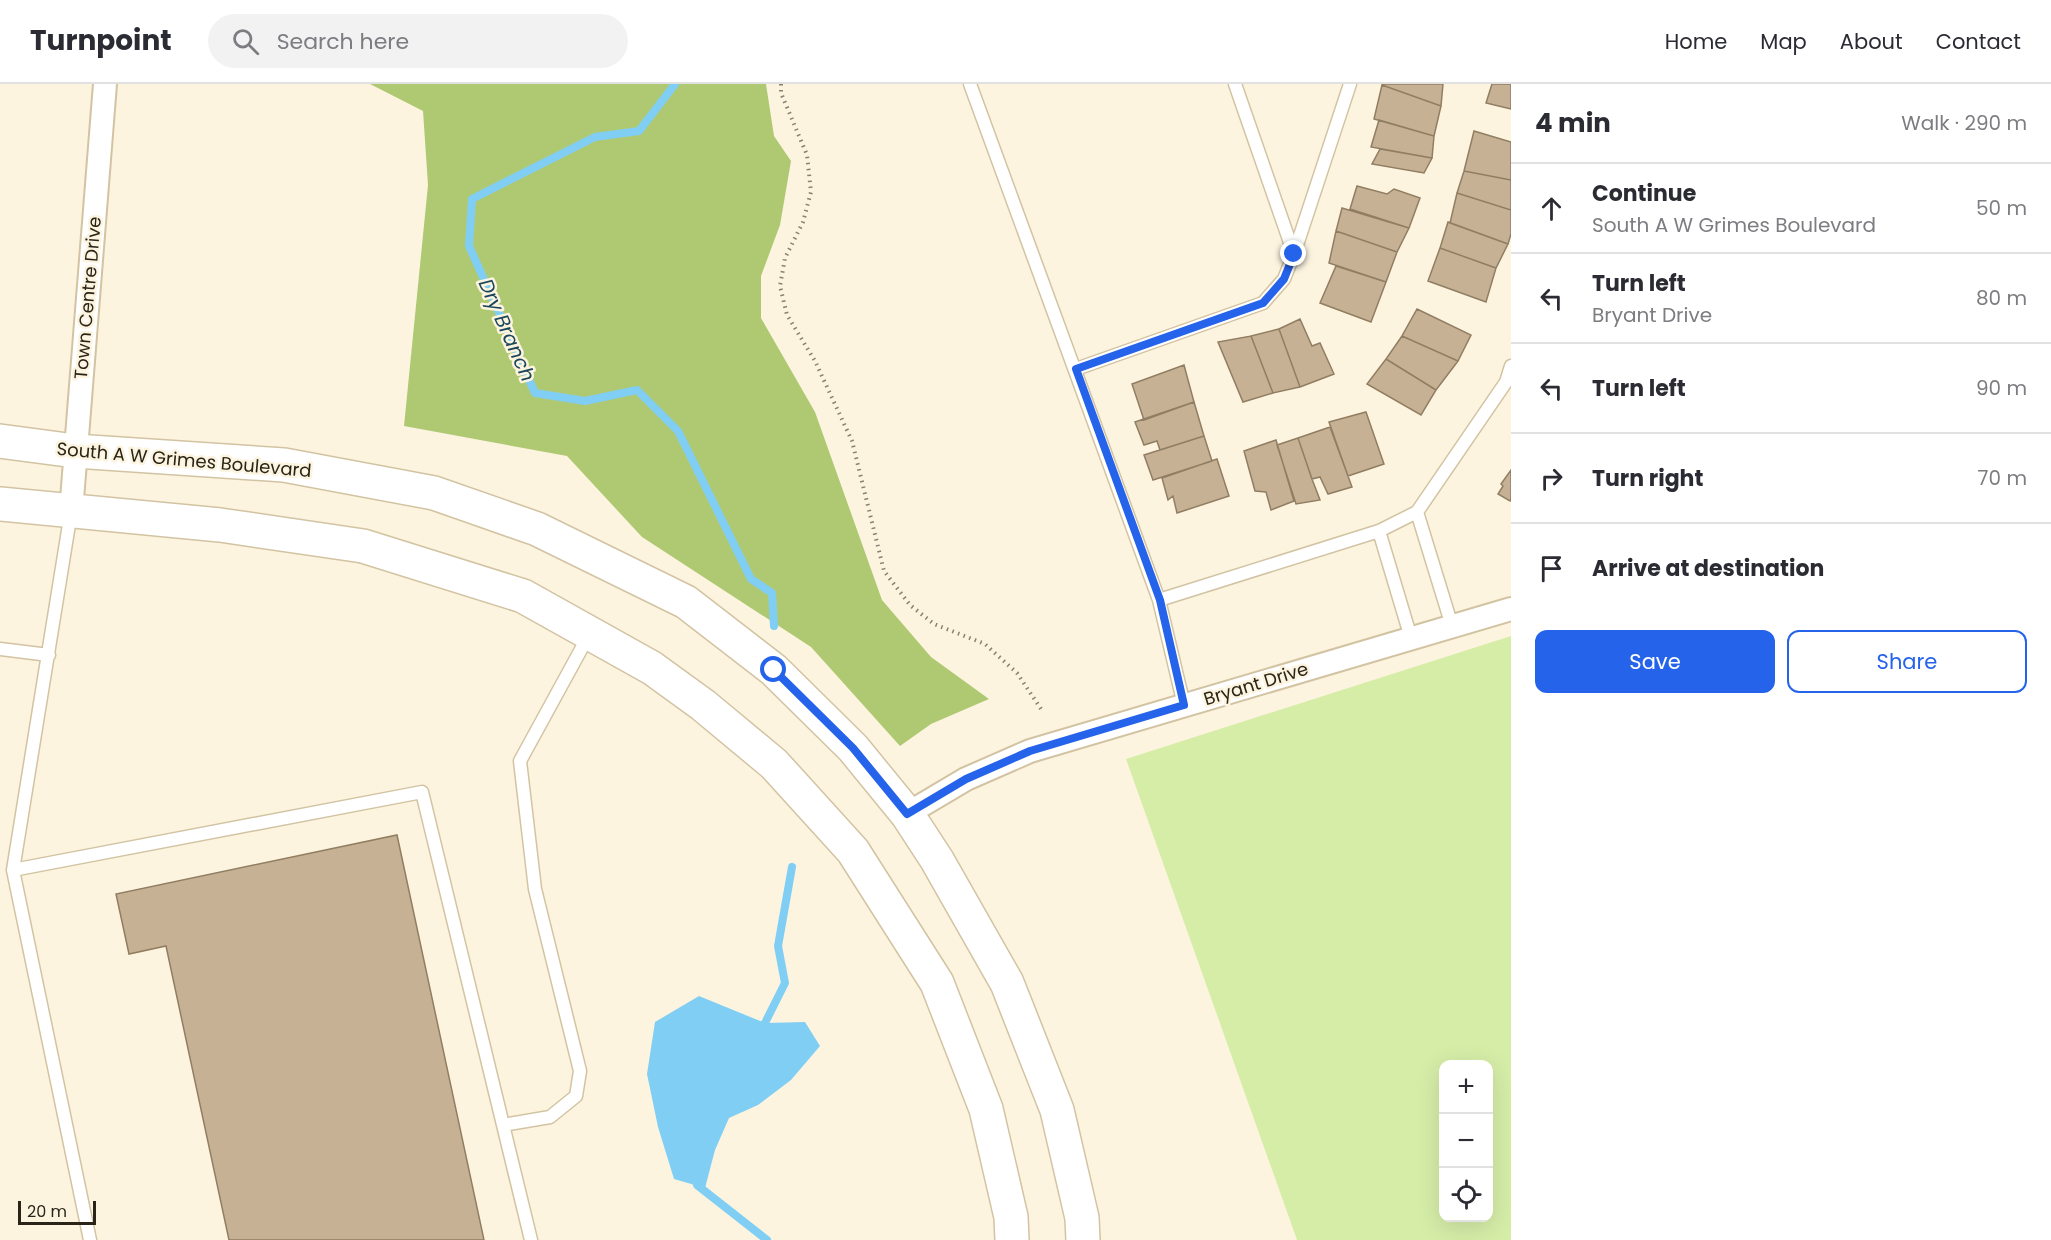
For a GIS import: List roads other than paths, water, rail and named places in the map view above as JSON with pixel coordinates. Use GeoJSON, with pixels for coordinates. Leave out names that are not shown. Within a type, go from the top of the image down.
{"type":"FeatureCollection","features":[{"type":"Feature","properties":{"kind":"main road","name":"South A W Grimes Boulevard"},"geometry":{"type":"LineString","coordinates":[[0,441],[75,451],[284,465],[434,493],[537,529],[686,602],[774,670],[853,748],[907,814],[937,860],[1007,983],[1057,1110],[1082,1218],[1083,1240]]}},
{"type":"Feature","properties":{"kind":"main road"},"geometry":{"type":"LineString","coordinates":[[0,504],[220,525],[363,546],[523,596],[652,668],[703,705],[774,764],[853,851],[936,983],[986,1109],[1011,1217],[1012,1240]]}},
{"type":"Feature","properties":{"kind":"street","name":"Town Centre Drive"},"geometry":{"type":"LineString","coordinates":[[71,512],[105,84]]}},
{"type":"Feature","properties":{"kind":"street","name":"Bryant Drive"},"geometry":{"type":"LineString","coordinates":[[907,814],[966,779],[1030,751],[1511,609]]}},
{"type":"Feature","properties":{"kind":"lane"},"geometry":{"type":"LineString","coordinates":[[970,84],[1160,600],[1184,705]]}},
{"type":"Feature","properties":{"kind":"lane"},"geometry":{"type":"LineString","coordinates":[[1235,84],[1294,254]]}},
{"type":"Feature","properties":{"kind":"lane"},"geometry":{"type":"LineString","coordinates":[[1076,369],[1263,303],[1284,279],[1294,254],[1350,84]]}},
{"type":"Feature","properties":{"kind":"lane"},"geometry":{"type":"LineString","coordinates":[[1160,600],[1379,531],[1417,512],[1506,382],[1511,366]]}},
{"type":"Feature","properties":{"kind":"lane"},"geometry":{"type":"LineString","coordinates":[[71,512],[13,870],[90,1240]]}},
{"type":"Feature","properties":{"kind":"lane"},"geometry":{"type":"LineString","coordinates":[[1417,512],[1452,626]]}},
{"type":"Feature","properties":{"kind":"lane"},"geometry":{"type":"LineString","coordinates":[[1379,531],[1411,638]]}},
{"type":"Feature","properties":{"kind":"lane"},"geometry":{"type":"LineString","coordinates":[[503,1125],[550,1117],[576,1096],[580,1071],[535,889],[520,761],[590,633]]}},
{"type":"Feature","properties":{"kind":"lane"},"geometry":{"type":"LineString","coordinates":[[0,650],[49,655]]}},
{"type":"Feature","properties":{"kind":"lane"},"geometry":{"type":"LineString","coordinates":[[13,870],[422,792],[531,1240]]}},
{"type":"Feature","properties":{"kind":"water"},"geometry":{"type":"Polygon","coordinates":[[[699,996],[765,1023],[805,1022],[820,1046],[791,1080],[758,1105],[729,1118],[715,1150],[705,1188],[674,1179],[658,1127],[647,1074],[655,1022],[699,996]]]}},
{"type":"Feature","properties":{"kind":"waterway","name":"Dry Branch"},"geometry":{"type":"LineString","coordinates":[[675,84],[639,131],[595,137],[472,199],[469,246],[535,393],[585,401],[637,390],[678,431],[751,579],[772,593],[774,626]]}},
{"type":"Feature","properties":{"kind":"waterway","name":"Dry Branch"},"geometry":{"type":"LineString","coordinates":[[758,1030],[765,1023],[785,983],[778,946],[792,867]]}},
{"type":"Feature","properties":{"kind":"waterway","name":"Dry Branch"},"geometry":{"type":"LineString","coordinates":[[695,1177],[697,1185],[767,1240]]}}]}
